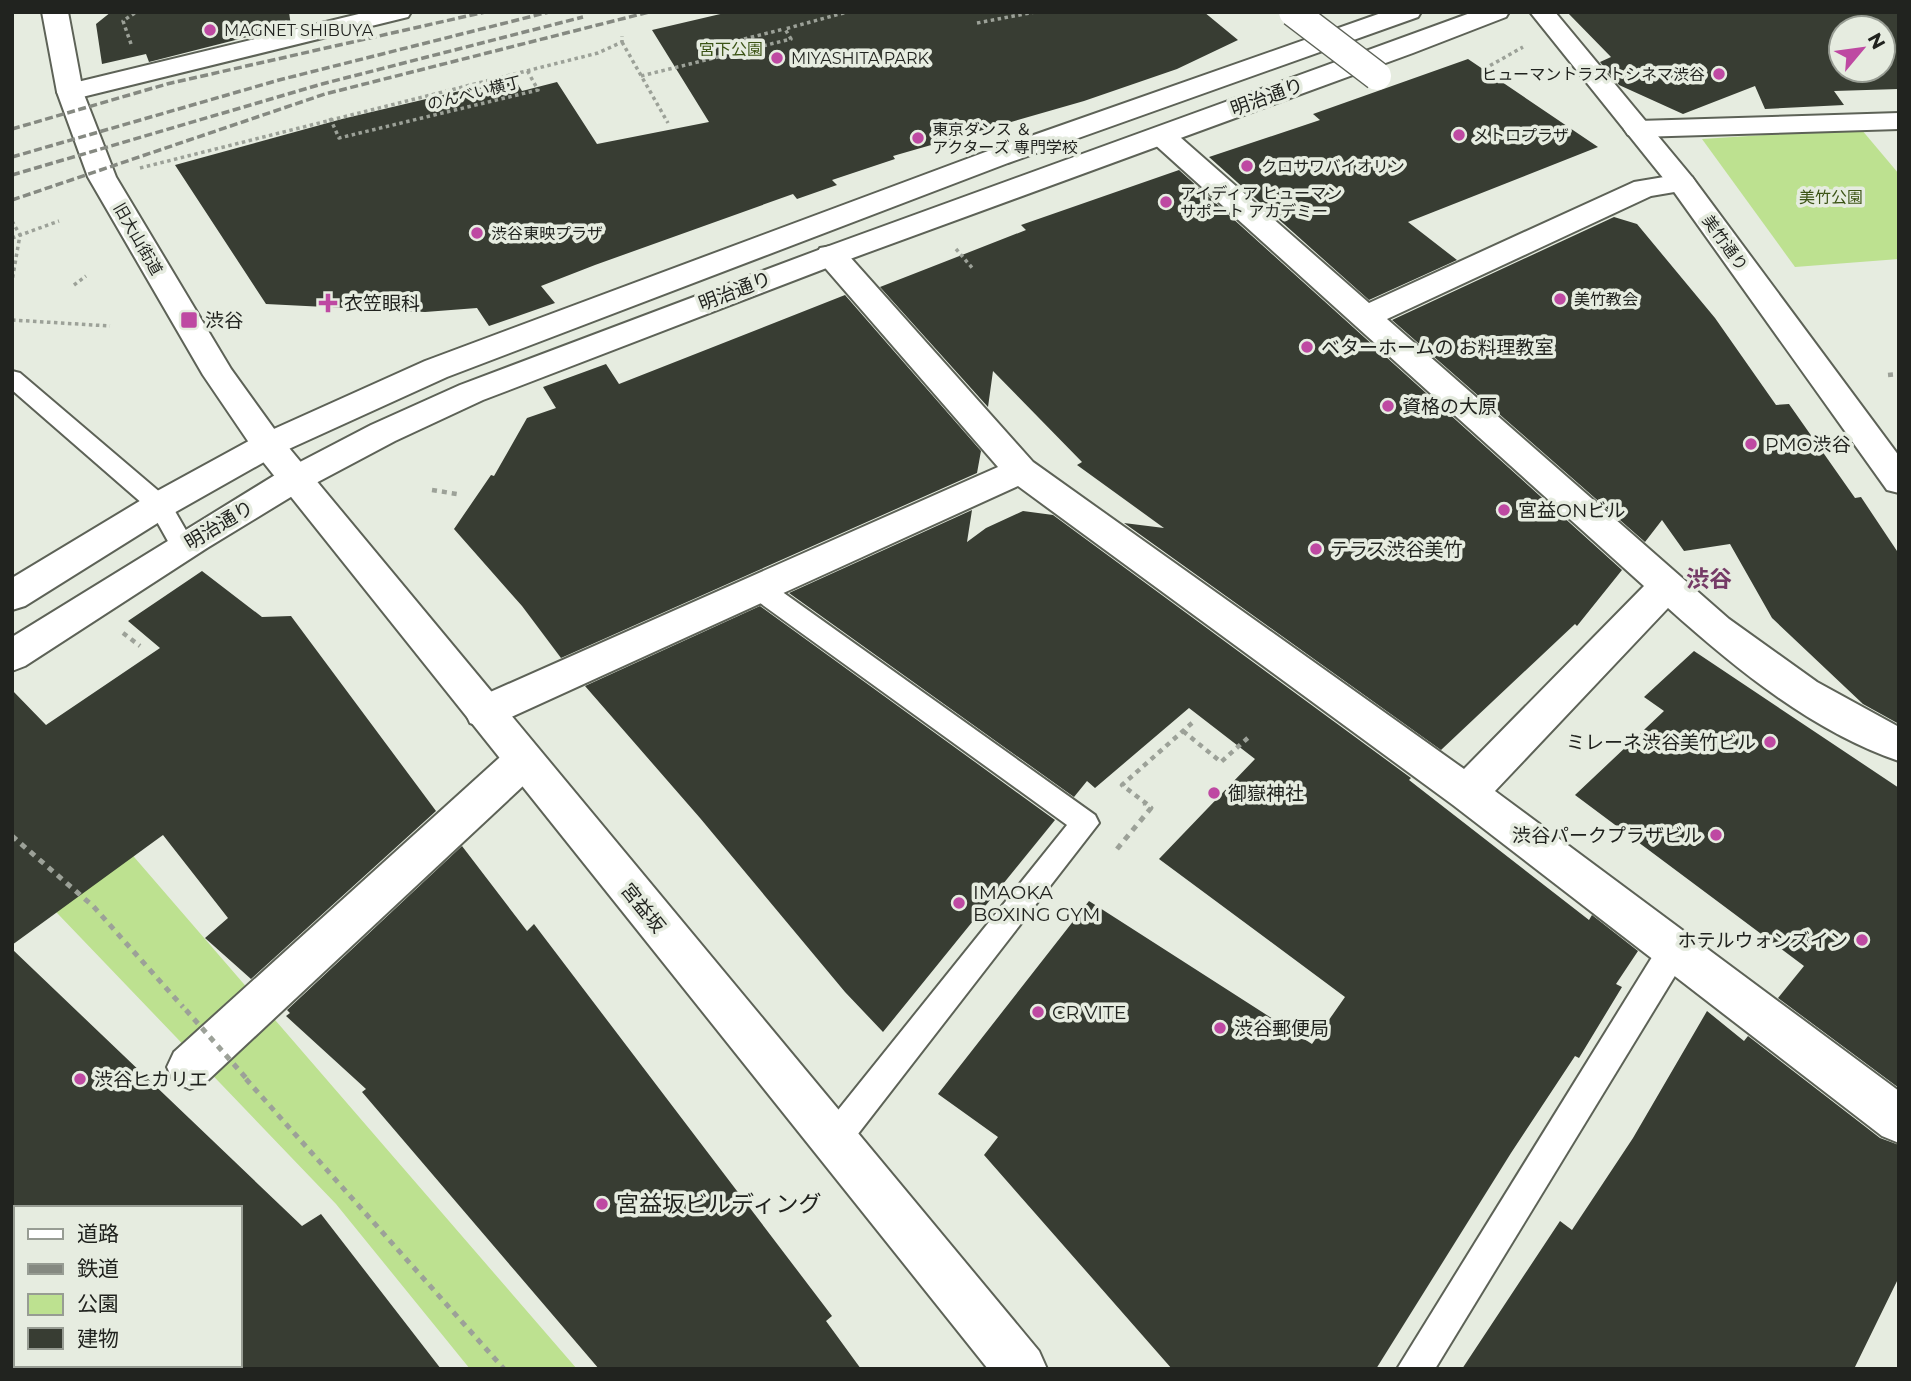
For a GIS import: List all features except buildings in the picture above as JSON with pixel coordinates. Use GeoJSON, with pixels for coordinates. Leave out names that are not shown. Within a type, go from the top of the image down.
{"type":"FeatureCollection","features":[{"type":"Feature","properties":{"kind":"street","name":"旧大山街道"},"geometry":{"type":"LineString","coordinates":[[55,12],[70,92],[102,177],[219,376],[268,445]]}},
{"type":"Feature","properties":{"kind":"street"},"geometry":{"type":"LineString","coordinates":[[70,92],[399,12]]}},
{"type":"Feature","properties":{"kind":"street"},"geometry":{"type":"LineString","coordinates":[[1293,12],[1377,76]]}},
{"type":"Feature","properties":{"kind":"street","name":"明治通り"},"geometry":{"type":"LineString","coordinates":[[12,596],[160,505],[268,445],[354,404],[498,344],[998,157],[1409,12]]}},
{"type":"Feature","properties":{"kind":"street","name":"明治通り"},"geometry":{"type":"LineString","coordinates":[[12,656],[183,546],[297,479],[379,435],[457,399],[831,255],[1497,12]]}},
{"type":"Feature","properties":{"kind":"street","name":"美竹通り"},"geometry":{"type":"LineString","coordinates":[[1542,12],[1682,183],[1899,481]]}},
{"type":"Feature","properties":{"kind":"street"},"geometry":{"type":"LineString","coordinates":[[1638,129],[1899,121]]}},
{"type":"Feature","properties":{"kind":"street"},"geometry":{"type":"LineString","coordinates":[[1162,136],[1716,629],[1797,689],[1866,731],[1899,745]]}},
{"type":"Feature","properties":{"kind":"street"},"geometry":{"type":"LineString","coordinates":[[1364,318],[1644,188],[1682,183]]}},
{"type":"Feature","properties":{"kind":"street"},"geometry":{"type":"LineString","coordinates":[[831,255],[1021,471],[1467,793],[1899,1120]]}},
{"type":"Feature","properties":{"kind":"street","name":"宮益坂"},"geometry":{"type":"LineString","coordinates":[[268,445],[1021,1369]]}},
{"type":"Feature","properties":{"kind":"street"},"geometry":{"type":"LineString","coordinates":[[484,712],[1021,471]]}},
{"type":"Feature","properties":{"kind":"street"},"geometry":{"type":"LineString","coordinates":[[1467,793],[1667,587]]}},
{"type":"Feature","properties":{"kind":"street"},"geometry":{"type":"LineString","coordinates":[[190,1067],[523,761]]}},
{"type":"Feature","properties":{"kind":"lane"},"geometry":{"type":"LineString","coordinates":[[12,378],[160,505],[183,546]]}},
{"type":"Feature","properties":{"kind":"lane"},"geometry":{"type":"LineString","coordinates":[[758,588],[1084,822],[833,1140]]}},
{"type":"Feature","properties":{"kind":"lane"},"geometry":{"type":"LineString","coordinates":[[1415,1369],[1673,951]]}},
{"type":"Feature","properties":{"kind":"path"},"geometry":{"type":"LineString","coordinates":[[744,39],[847,12]]}},
{"type":"Feature","properties":{"kind":"path"},"geometry":{"type":"LineString","coordinates":[[977,23],[1035,12]]}},
{"type":"Feature","properties":{"kind":"path"},"geometry":{"type":"LineString","coordinates":[[641,76],[791,39],[785,29]]}},
{"type":"Feature","properties":{"kind":"path"},"geometry":{"type":"LineString","coordinates":[[622,36],[622,42],[668,123]]}},
{"type":"Feature","properties":{"kind":"path"},"geometry":{"type":"LineString","coordinates":[[527,71],[598,53],[622,42]]}},
{"type":"Feature","properties":{"kind":"path"},"geometry":{"type":"LineString","coordinates":[[1484,69],[1529,43]]}},
{"type":"Feature","properties":{"kind":"path","name":"のんべい横丁"},"geometry":{"type":"LineString","coordinates":[[527,71],[538,90],[339,138],[330,118],[527,71]]}},
{"type":"Feature","properties":{"kind":"path"},"geometry":{"type":"LineString","coordinates":[[102,177],[330,118]]}},
{"type":"Feature","properties":{"kind":"path"},"geometry":{"type":"LineString","coordinates":[[12,220],[20,235],[12,281]]}},
{"type":"Feature","properties":{"kind":"path"},"geometry":{"type":"LineString","coordinates":[[12,238],[59,221]]}},
{"type":"Feature","properties":{"kind":"path"},"geometry":{"type":"LineString","coordinates":[[952,245],[974,270]]}},
{"type":"Feature","properties":{"kind":"path"},"geometry":{"type":"LineString","coordinates":[[74,285],[86,276]]}},
{"type":"Feature","properties":{"kind":"path"},"geometry":{"type":"LineString","coordinates":[[12,320],[110,326]]}},
{"type":"Feature","properties":{"kind":"path"},"geometry":{"type":"LineString","coordinates":[[1888,375],[1899,374]]}},
{"type":"Feature","properties":{"kind":"path"},"geometry":{"type":"LineString","coordinates":[[432,490],[457,494]]}},
{"type":"Feature","properties":{"kind":"path"},"geometry":{"type":"LineString","coordinates":[[133,625],[122,632],[140,646]]}},
{"type":"Feature","properties":{"kind":"path"},"geometry":{"type":"LineString","coordinates":[[1109,858],[1151,808],[1122,785],[1192,723]]}},
{"type":"Feature","properties":{"kind":"path"},"geometry":{"type":"LineString","coordinates":[[1182,731],[1221,762],[1250,736]]}},
{"type":"Feature","properties":{"kind":"path"},"geometry":{"type":"LineString","coordinates":[[12,836],[93,906],[504,1369]]}},
{"type":"Feature","properties":{"kind":"green space","name":"美竹公園"},"geometry":{"type":"Polygon","coordinates":[[[1861,129],[1899,174],[1899,259],[1795,267],[1702,139],[1861,129]]]}},
{"type":"Feature","properties":{"kind":"green space"},"geometry":{"type":"Polygon","coordinates":[[[39,747],[577,1369],[470,1369],[336,1204],[12,866],[39,747]]]}},
{"type":"Feature","properties":{"kind":"railway"},"geometry":{"type":"LineString","coordinates":[[12,129],[167,84],[485,12]]}},
{"type":"Feature","properties":{"kind":"railway"},"geometry":{"type":"LineString","coordinates":[[12,157],[279,80],[549,12]]}},
{"type":"Feature","properties":{"kind":"railway"},"geometry":{"type":"LineString","coordinates":[[12,200],[325,94],[649,12]]}},
{"type":"Feature","properties":{"kind":"railway"},"geometry":{"type":"LineString","coordinates":[[12,175],[322,84],[583,17]]}},
{"type":"Feature","properties":{"kind":"place","name":"MAGNET SHIBUYA"},"geometry":{"type":"Point","coordinates":[210,30]}},
{"type":"Feature","properties":{"kind":"place","name":"MIYASHITA PARK"},"geometry":{"type":"Point","coordinates":[777,58]}},
{"type":"Feature","properties":{"kind":"place","name":"ヒューマントラストシネマ渋谷"},"geometry":{"type":"Point","coordinates":[1719,74]}},
{"type":"Feature","properties":{"kind":"place","name":"メトロプラザ"},"geometry":{"type":"Point","coordinates":[1459,135]}},
{"type":"Feature","properties":{"kind":"place","name":"東京ダンス ＆ アクターズ 専門学校"},"geometry":{"type":"Point","coordinates":[918,138]}},
{"type":"Feature","properties":{"kind":"place","name":"クロサワバイオリン"},"geometry":{"type":"Point","coordinates":[1247,166]}},
{"type":"Feature","properties":{"kind":"place","name":"アイディア ヒューマン サポート アカデミー"},"geometry":{"type":"Point","coordinates":[1166,202]}},
{"type":"Feature","properties":{"kind":"place","name":"渋谷東映プラザ"},"geometry":{"type":"Point","coordinates":[477,233]}},
{"type":"Feature","properties":{"kind":"place","name":"美竹教会"},"geometry":{"type":"Point","coordinates":[1560,299]}},
{"type":"Feature","properties":{"kind":"place","name":"衣笠眼科"},"geometry":{"type":"Point","coordinates":[328,303]}},
{"type":"Feature","properties":{"kind":"place","name":"渋谷"},"geometry":{"type":"Point","coordinates":[189,320]}},
{"type":"Feature","properties":{"kind":"place","name":"ベターホームの お料理教室"},"geometry":{"type":"Point","coordinates":[1307,347]}},
{"type":"Feature","properties":{"kind":"place","name":"資格の大原"},"geometry":{"type":"Point","coordinates":[1388,406]}},
{"type":"Feature","properties":{"kind":"place","name":"PMO渋谷"},"geometry":{"type":"Point","coordinates":[1751,444]}},
{"type":"Feature","properties":{"kind":"place","name":"宮益ONビル"},"geometry":{"type":"Point","coordinates":[1504,510]}},
{"type":"Feature","properties":{"kind":"place","name":"テラス渋谷美竹"},"geometry":{"type":"Point","coordinates":[1316,549]}},
{"type":"Feature","properties":{"kind":"place","name":"ミレーネ渋谷美竹ビル"},"geometry":{"type":"Point","coordinates":[1770,742]}},
{"type":"Feature","properties":{"kind":"place","name":"御嶽神社"},"geometry":{"type":"Point","coordinates":[1214,793]}},
{"type":"Feature","properties":{"kind":"place","name":"渋谷パークプラザビル"},"geometry":{"type":"Point","coordinates":[1716,835]}},
{"type":"Feature","properties":{"kind":"place","name":"IMAOKA BOXING GYM"},"geometry":{"type":"Point","coordinates":[959,903]}},
{"type":"Feature","properties":{"kind":"place","name":"ホテルウォンズイン"},"geometry":{"type":"Point","coordinates":[1862,940]}},
{"type":"Feature","properties":{"kind":"place","name":"CR VITE"},"geometry":{"type":"Point","coordinates":[1038,1012]}},
{"type":"Feature","properties":{"kind":"place","name":"渋谷郵便局"},"geometry":{"type":"Point","coordinates":[1220,1028]}},
{"type":"Feature","properties":{"kind":"place","name":"渋谷ヒカリエ"},"geometry":{"type":"Point","coordinates":[80,1079]}},
{"type":"Feature","properties":{"kind":"place","name":"宮益坂ビルディング"},"geometry":{"type":"Point","coordinates":[602,1204]}},
{"type":"Feature","properties":{"kind":"district","name":"渋谷"},"geometry":{"type":"Point","coordinates":[1709,579]}},
{"type":"Feature","properties":{"kind":"park label","name":"宮下公園"},"geometry":{"type":"Point","coordinates":[731,49]}}]}
